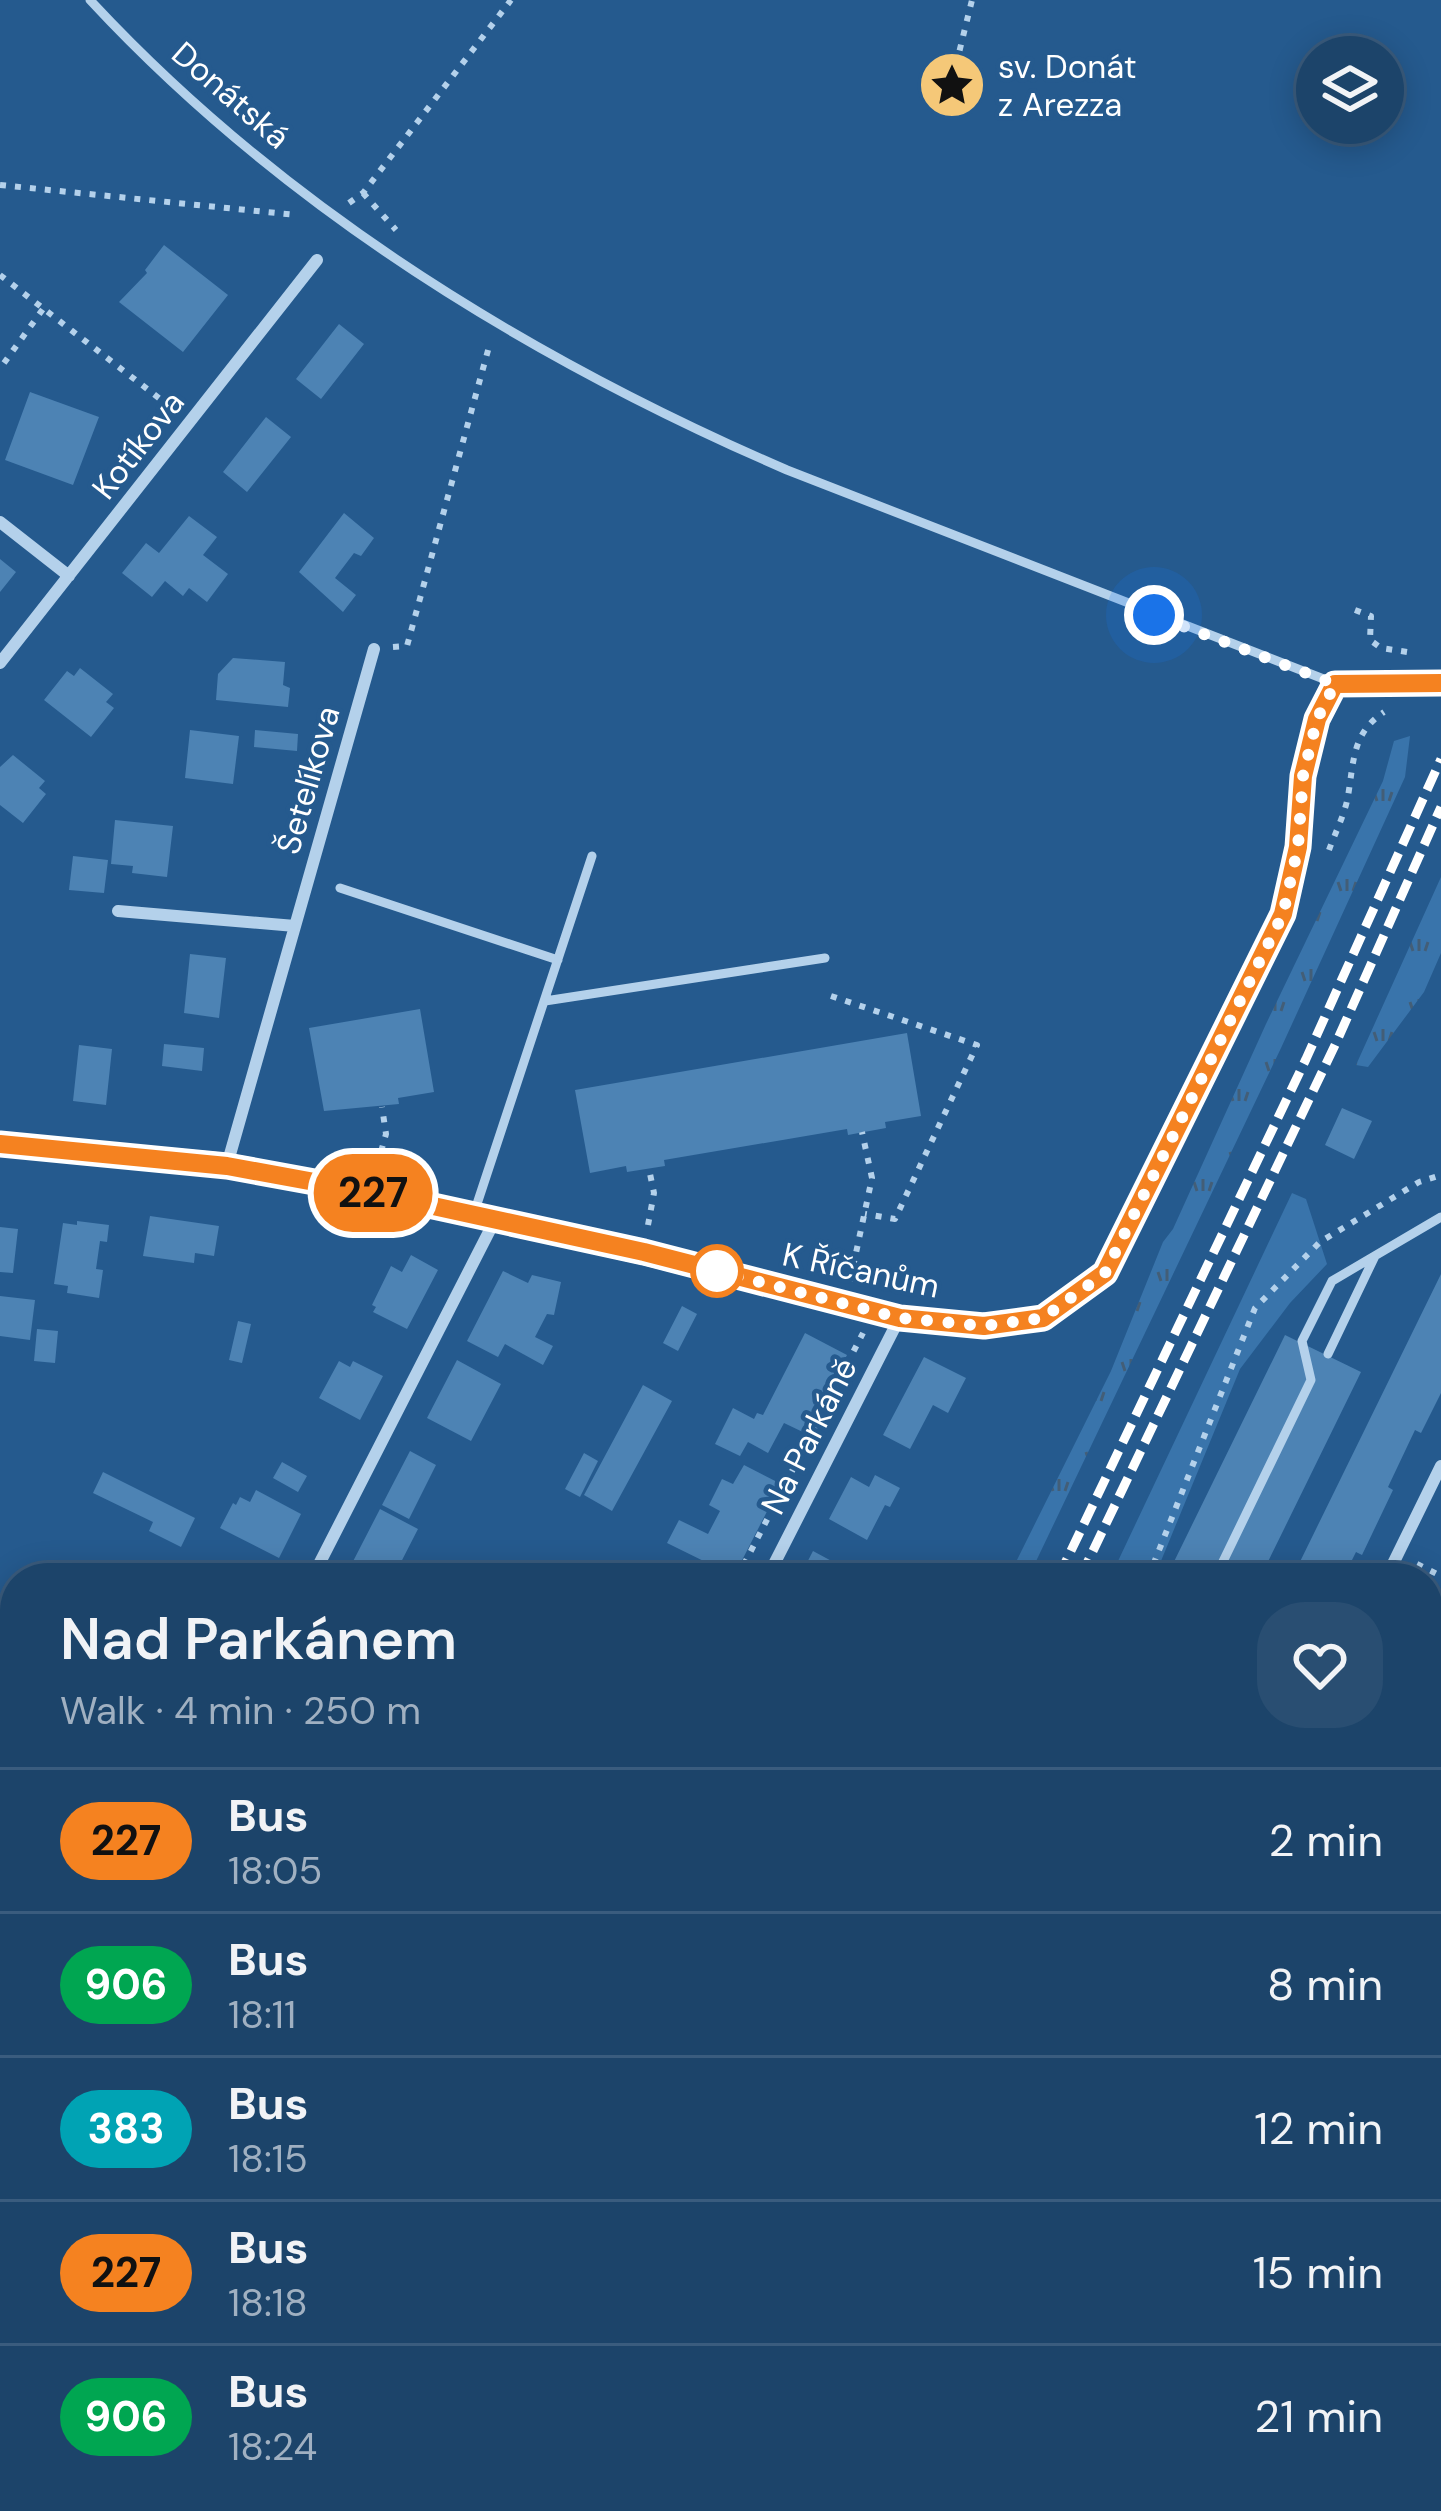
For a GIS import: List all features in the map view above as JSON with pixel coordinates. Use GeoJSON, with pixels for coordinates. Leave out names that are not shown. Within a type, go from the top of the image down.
{"type":"FeatureCollection","features":[{"type":"Feature","properties":{"kind":"street","name":"Kotíkova"},"geometry":{"type":"LineString","coordinates":[[0,663],[317,260]]}},
{"type":"Feature","properties":{"kind":"street"},"geometry":{"type":"LineString","coordinates":[[0,522],[69,576]]}},
{"type":"Feature","properties":{"kind":"street","name":"Šetelíkova"},"geometry":{"type":"LineString","coordinates":[[227,1166],[374,649]]}},
{"type":"Feature","properties":{"kind":"street"},"geometry":{"type":"LineString","coordinates":[[1335,684],[1436,683]]}},
{"type":"Feature","properties":{"kind":"street","name":"K Říčanům"},"geometry":{"type":"LineString","coordinates":[[0,1144],[227,1166],[369,1192],[644,1252],[900,1318],[984,1326],[1043,1318],[1105,1273],[1283,914],[1298,847],[1303,776],[1317,719],[1335,684]]}},
{"type":"Feature","properties":{"kind":"street"},"geometry":{"type":"LineString","coordinates":[[118,911],[295,926]]}},
{"type":"Feature","properties":{"kind":"street"},"geometry":{"type":"LineString","coordinates":[[319,1563],[483,1220]]}},
{"type":"Feature","properties":{"kind":"street","name":"Na Parkáně"},"geometry":{"type":"LineString","coordinates":[[775,1563],[900,1318]]}},
{"type":"Feature","properties":{"kind":"street"},"geometry":{"type":"LineString","coordinates":[[1393,1563],[1441,1466]]}},
{"type":"Feature","properties":{"kind":"lane","name":"Donátská"},"geometry":{"type":"LineString","coordinates":[[90,0],[191,102],[333,215],[496,323],[630,398],[787,470],[1335,684]]}},
{"type":"Feature","properties":{"kind":"lane"},"geometry":{"type":"LineString","coordinates":[[483,1220],[592,856]]}},
{"type":"Feature","properties":{"kind":"lane"},"geometry":{"type":"LineString","coordinates":[[340,888],[558,960]]}},
{"type":"Feature","properties":{"kind":"lane"},"geometry":{"type":"LineString","coordinates":[[545,1001],[824,958]]}},
{"type":"Feature","properties":{"kind":"lane"},"geometry":{"type":"LineString","coordinates":[[1222,1563],[1310,1380],[1302,1341],[1332,1281],[1441,1217]]}},
{"type":"Feature","properties":{"kind":"lane"},"geometry":{"type":"LineString","coordinates":[[1328,1354],[1376,1254]]}},
{"type":"Feature","properties":{"kind":"path"},"geometry":{"type":"LineString","coordinates":[[0,184],[330,218],[363,193],[512,0]]}},
{"type":"Feature","properties":{"kind":"path"},"geometry":{"type":"LineString","coordinates":[[956,65],[972,0]]}},
{"type":"Feature","properties":{"kind":"path"},"geometry":{"type":"LineString","coordinates":[[363,193],[399,233]]}},
{"type":"Feature","properties":{"kind":"path"},"geometry":{"type":"LineString","coordinates":[[0,275],[190,422]]}},
{"type":"Feature","properties":{"kind":"path"},"geometry":{"type":"LineString","coordinates":[[4,363],[44,309]]}},
{"type":"Feature","properties":{"kind":"path"},"geometry":{"type":"LineString","coordinates":[[374,649],[407,646],[496,323]]}},
{"type":"Feature","properties":{"kind":"path"},"geometry":{"type":"LineString","coordinates":[[1355,610],[1371,616],[1370,640],[1382,648],[1428,655]]}},
{"type":"Feature","properties":{"kind":"path"},"geometry":{"type":"LineString","coordinates":[[831,996],[977,1045],[895,1219],[865,1214]]}},
{"type":"Feature","properties":{"kind":"path"},"geometry":{"type":"LineString","coordinates":[[369,1192],[386,1135],[382,1107]]}},
{"type":"Feature","properties":{"kind":"path"},"geometry":{"type":"LineString","coordinates":[[862,1132],[872,1178],[842,1319],[860,1324],[863,1333]]}},
{"type":"Feature","properties":{"kind":"path"},"geometry":{"type":"LineString","coordinates":[[644,1252],[654,1192],[650,1169]]}},
{"type":"Feature","properties":{"kind":"path"},"geometry":{"type":"LineString","coordinates":[[1154,1563],[1255,1307],[1320,1242],[1419,1182],[1441,1175]]}},
{"type":"Feature","properties":{"kind":"green space"},"geometry":{"type":"Polygon","coordinates":[[[1410,736],[1405,777],[1281,1048],[1035,1563],[1015,1563],[1111,1371],[1163,1242],[1383,781],[1394,741],[1410,736]]]}},
{"type":"Feature","properties":{"kind":"green space"},"geometry":{"type":"Polygon","coordinates":[[[1441,877],[1441,953],[1424,992],[1368,1067],[1356,1065],[1441,877]]]}},
{"type":"Feature","properties":{"kind":"green space"},"geometry":{"type":"Polygon","coordinates":[[[1292,1193],[1306,1199],[1327,1264],[1290,1303],[1240,1369],[1160,1563],[1117,1563],[1292,1193]]]}},
{"type":"Feature","properties":{"kind":"building"},"geometry":{"type":"Polygon","coordinates":[[[164,245],[228,295],[183,352],[119,302],[147,273],[164,245]]]}},
{"type":"Feature","properties":{"kind":"building"},"geometry":{"type":"Polygon","coordinates":[[[339,324],[364,344],[321,399],[296,379],[339,324]]]}},
{"type":"Feature","properties":{"kind":"building"},"geometry":{"type":"Polygon","coordinates":[[[30,392],[99,417],[73,485],[5,460],[30,392]]]}},
{"type":"Feature","properties":{"kind":"building"},"geometry":{"type":"Polygon","coordinates":[[[266,417],[291,437],[247,492],[223,472],[266,417]]]}},
{"type":"Feature","properties":{"kind":"building"},"geometry":{"type":"Polygon","coordinates":[[[344,513],[374,538],[361,556],[354,553],[335,578],[356,595],[343,612],[299,572],[344,513]]]}},
{"type":"Feature","properties":{"kind":"building"},"geometry":{"type":"Polygon","coordinates":[[[189,516],[217,537],[203,555],[228,574],[207,602],[189,588],[183,596],[165,581],[152,597],[122,573],[146,543],[159,553],[189,516]]]}},
{"type":"Feature","properties":{"kind":"building"},"geometry":{"type":"Polygon","coordinates":[[[0,559],[16,572],[0,592],[0,559]]]}},
{"type":"Feature","properties":{"kind":"building"},"geometry":{"type":"Polygon","coordinates":[[[233,658],[285,662],[288,707],[216,700],[218,674],[233,658]]]}},
{"type":"Feature","properties":{"kind":"building"},"geometry":{"type":"Polygon","coordinates":[[[80,668],[113,694],[106,702],[114,708],[91,737],[44,700],[67,671],[74,676],[80,668]]]}},
{"type":"Feature","properties":{"kind":"building"},"geometry":{"type":"Polygon","coordinates":[[[190,730],[239,736],[233,784],[185,778],[190,730]]]}},
{"type":"Feature","properties":{"kind":"building"},"geometry":{"type":"Polygon","coordinates":[[[255,730],[298,734],[297,751],[254,747],[255,730]]]}},
{"type":"Feature","properties":{"kind":"building"},"geometry":{"type":"Polygon","coordinates":[[[13,755],[45,781],[39,788],[46,794],[23,823],[0,805],[0,767],[13,755]]]}},
{"type":"Feature","properties":{"kind":"building"},"geometry":{"type":"Polygon","coordinates":[[[115,820],[173,826],[167,877],[132,873],[133,866],[111,864],[115,820]]]}},
{"type":"Feature","properties":{"kind":"building"},"geometry":{"type":"Polygon","coordinates":[[[73,856],[108,860],[104,893],[69,890],[73,856]]]}},
{"type":"Feature","properties":{"kind":"building"},"geometry":{"type":"Polygon","coordinates":[[[190,954],[226,958],[219,1018],[184,1013],[190,954]]]}},
{"type":"Feature","properties":{"kind":"building"},"geometry":{"type":"Polygon","coordinates":[[[420,1009],[434,1092],[398,1098],[399,1104],[324,1111],[309,1028],[420,1009]]]}},
{"type":"Feature","properties":{"kind":"building"},"geometry":{"type":"Polygon","coordinates":[[[907,1033],[921,1116],[848,1135],[847,1129],[664,1160],[665,1166],[627,1172],[626,1166],[590,1173],[575,1090],[907,1033]]]}},
{"type":"Feature","properties":{"kind":"building"},"geometry":{"type":"Polygon","coordinates":[[[164,1044],[204,1048],[202,1071],[162,1066],[164,1044]]]}},
{"type":"Feature","properties":{"kind":"building"},"geometry":{"type":"Polygon","coordinates":[[[79,1045],[112,1049],[106,1105],[73,1101],[79,1045]]]}},
{"type":"Feature","properties":{"kind":"building"},"geometry":{"type":"Polygon","coordinates":[[[1342,1108],[1372,1121],[1354,1159],[1325,1145],[1342,1108]]]}},
{"type":"Feature","properties":{"kind":"building"},"geometry":{"type":"Polygon","coordinates":[[[150,1216],[219,1226],[214,1256],[195,1253],[194,1263],[143,1256],[150,1216]]]}},
{"type":"Feature","properties":{"kind":"building"},"geometry":{"type":"Polygon","coordinates":[[[77,1221],[109,1225],[107,1242],[100,1241],[96,1269],[103,1270],[99,1298],[67,1293],[68,1286],[54,1284],[63,1223],[77,1225],[77,1221]]]}},
{"type":"Feature","properties":{"kind":"building"},"geometry":{"type":"Polygon","coordinates":[[[0,1227],[18,1229],[13,1273],[0,1272],[0,1227]]]}},
{"type":"Feature","properties":{"kind":"building"},"geometry":{"type":"Polygon","coordinates":[[[411,1255],[438,1270],[407,1329],[373,1312],[376,1307],[372,1305],[391,1266],[402,1272],[411,1255]]]}},
{"type":"Feature","properties":{"kind":"building"},"geometry":{"type":"Polygon","coordinates":[[[503,1271],[528,1283],[532,1275],[561,1282],[554,1315],[547,1314],[535,1337],[553,1346],[543,1365],[505,1344],[498,1357],[467,1341],[503,1271]]]}},
{"type":"Feature","properties":{"kind":"building"},"geometry":{"type":"Polygon","coordinates":[[[1441,1274],[1441,1393],[1421,1433],[1415,1430],[1362,1555],[1356,1552],[1350,1563],[1299,1563],[1441,1274]]]}},
{"type":"Feature","properties":{"kind":"building"},"geometry":{"type":"Polygon","coordinates":[[[0,1296],[35,1300],[30,1340],[0,1336],[0,1296]]]}},
{"type":"Feature","properties":{"kind":"building"},"geometry":{"type":"Polygon","coordinates":[[[682,1306],[697,1314],[678,1351],[663,1343],[682,1306]]]}},
{"type":"Feature","properties":{"kind":"building"},"geometry":{"type":"Polygon","coordinates":[[[238,1321],[251,1324],[242,1363],[229,1360],[238,1321]]]}},
{"type":"Feature","properties":{"kind":"building"},"geometry":{"type":"Polygon","coordinates":[[[37,1329],[58,1331],[55,1363],[34,1361],[37,1329]]]}},
{"type":"Feature","properties":{"kind":"building"},"geometry":{"type":"Polygon","coordinates":[[[805,1333],[847,1355],[807,1434],[784,1423],[768,1453],[748,1442],[740,1456],[715,1444],[733,1408],[754,1419],[757,1413],[763,1415],[805,1333]]]}},
{"type":"Feature","properties":{"kind":"building"},"geometry":{"type":"Polygon","coordinates":[[[1285,1335],[1361,1372],[1267,1563],[1173,1563],[1285,1335]]]}},
{"type":"Feature","properties":{"kind":"building"},"geometry":{"type":"Polygon","coordinates":[[[924,1357],[966,1378],[948,1413],[933,1405],[910,1449],[883,1435],[924,1357]]]}},
{"type":"Feature","properties":{"kind":"building"},"geometry":{"type":"Polygon","coordinates":[[[457,1360],[501,1384],[471,1441],[427,1418],[457,1360]]]}},
{"type":"Feature","properties":{"kind":"building"},"geometry":{"type":"Polygon","coordinates":[[[339,1361],[350,1367],[353,1361],[383,1376],[360,1420],[319,1398],[339,1361]]]}},
{"type":"Feature","properties":{"kind":"building"},"geometry":{"type":"Polygon","coordinates":[[[643,1385],[672,1401],[612,1511],[584,1495],[643,1385]]]}},
{"type":"Feature","properties":{"kind":"building"},"geometry":{"type":"Polygon","coordinates":[[[410,1451],[436,1465],[409,1519],[382,1505],[410,1451]]]}},
{"type":"Feature","properties":{"kind":"building"},"geometry":{"type":"Polygon","coordinates":[[[584,1453],[598,1461],[580,1497],[565,1489],[584,1453]]]}},
{"type":"Feature","properties":{"kind":"building"},"geometry":{"type":"Polygon","coordinates":[[[282,1462],[307,1476],[298,1492],[273,1478],[282,1462]]]}},
{"type":"Feature","properties":{"kind":"building"},"geometry":{"type":"Polygon","coordinates":[[[744,1465],[781,1484],[741,1563],[708,1563],[667,1543],[679,1520],[708,1534],[720,1511],[709,1505],[722,1479],[733,1484],[744,1465]]]}},
{"type":"Feature","properties":{"kind":"building"},"geometry":{"type":"Polygon","coordinates":[[[103,1472],[195,1518],[181,1547],[149,1531],[153,1522],[93,1493],[103,1472]]]}},
{"type":"Feature","properties":{"kind":"building"},"geometry":{"type":"Polygon","coordinates":[[[875,1475],[900,1488],[867,1540],[829,1519],[851,1477],[869,1487],[875,1475]]]}},
{"type":"Feature","properties":{"kind":"building"},"geometry":{"type":"Polygon","coordinates":[[[256,1490],[301,1514],[279,1558],[220,1528],[233,1503],[240,1497],[250,1502],[256,1490]]]}},
{"type":"Feature","properties":{"kind":"building"},"geometry":{"type":"Polygon","coordinates":[[[380,1509],[418,1529],[401,1563],[352,1563],[380,1509]]]}},
{"type":"Feature","properties":{"kind":"building"},"geometry":{"type":"Polygon","coordinates":[[[813,1551],[835,1563],[807,1563],[813,1551]]]}},
{"type":"Feature","properties":{"kind":"railway"},"geometry":{"type":"LineString","coordinates":[[1065,1563],[1306,1059],[1441,759]]}},
{"type":"Feature","properties":{"kind":"railway"},"geometry":{"type":"LineString","coordinates":[[1087,1563],[1336,1043],[1441,807]]}},
{"type":"Feature","properties":{"kind":"bus line","name":"227"},"geometry":{"type":"LineString","coordinates":[[0,1144],[227,1166],[369,1192],[644,1252],[900,1318],[984,1326],[1043,1318],[1105,1273],[1283,914],[1298,847],[1303,776],[1317,719],[1335,684],[1441,683]]}},
{"type":"Feature","properties":{"kind":"place","name":"sv. Donát z Arezza"},"geometry":{"type":"Point","coordinates":[952,85]}},
{"type":"Feature","properties":{"kind":"route"},"geometry":{"type":"LineString","coordinates":[[717,1271],[900,1318],[984,1326],[1043,1318],[1105,1273],[1283,914],[1298,847],[1303,776],[1317,719],[1335,684],[1154,615]]}}]}
